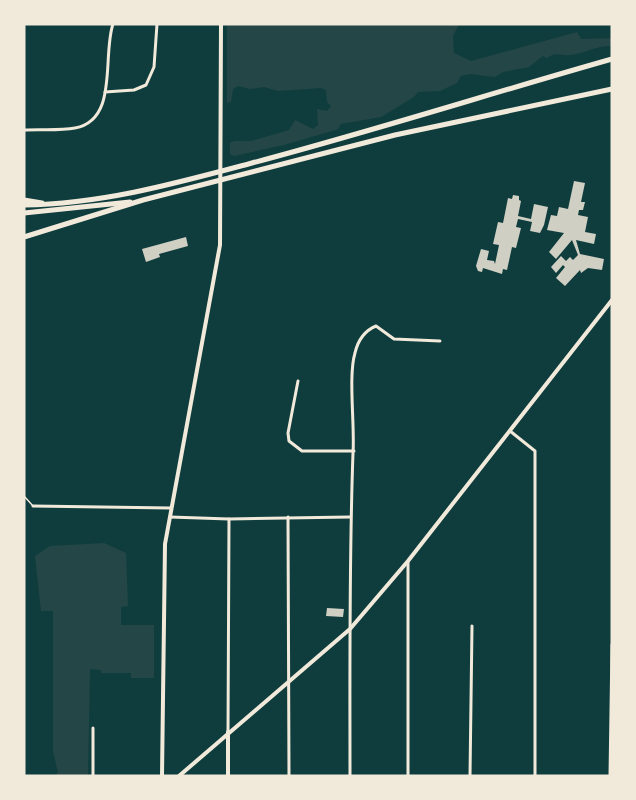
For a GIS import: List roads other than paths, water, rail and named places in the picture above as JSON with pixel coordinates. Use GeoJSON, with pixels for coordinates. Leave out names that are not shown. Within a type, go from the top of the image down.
{"type":"FeatureCollection","features":[{"type":"Feature","properties":{"kind":"highway"},"geometry":{"type":"LineString","coordinates":[[24,205],[102,198],[168,185],[353,136],[612,59]]}},
{"type":"Feature","properties":{"kind":"highway"},"geometry":{"type":"LineString","coordinates":[[24,237],[143,200],[395,135],[612,89]]}},
{"type":"Feature","properties":{"kind":"highway"},"geometry":{"type":"LineString","coordinates":[[24,200],[46,204]]}},
{"type":"Feature","properties":{"kind":"highway"},"geometry":{"type":"LineString","coordinates":[[24,213],[60,211],[143,200]]}},
{"type":"Feature","properties":{"kind":"street"},"geometry":{"type":"LineString","coordinates":[[24,130],[83,126],[98,113],[105,102],[107,43],[113,24]]}},
{"type":"Feature","properties":{"kind":"street"},"geometry":{"type":"LineString","coordinates":[[105,92],[134,90],[146,85],[154,67],[157,24]]}},
{"type":"Feature","properties":{"kind":"street"},"geometry":{"type":"LineString","coordinates":[[162,776],[165,544],[168,517],[213,292],[220,245],[221,24]]}},
{"type":"Feature","properties":{"kind":"street"},"geometry":{"type":"LineString","coordinates":[[179,776],[350,629],[408,561],[612,300]]}},
{"type":"Feature","properties":{"kind":"street"},"geometry":{"type":"LineString","coordinates":[[350,776],[350,517],[354,451],[354,356],[359,340],[366,331],[376,326],[394,339],[440,341]]}},
{"type":"Feature","properties":{"kind":"street"},"geometry":{"type":"LineString","coordinates":[[298,381],[288,433],[294,447],[302,451],[354,451]]}},
{"type":"Feature","properties":{"kind":"street"},"geometry":{"type":"LineString","coordinates":[[510,430],[535,451],[535,776]]}},
{"type":"Feature","properties":{"kind":"street"},"geometry":{"type":"LineString","coordinates":[[33,506],[170,508]]}},
{"type":"Feature","properties":{"kind":"street"},"geometry":{"type":"LineString","coordinates":[[168,517],[228,519],[350,517]]}},
{"type":"Feature","properties":{"kind":"street"},"geometry":{"type":"LineString","coordinates":[[288,517],[289,776]]}},
{"type":"Feature","properties":{"kind":"street"},"geometry":{"type":"LineString","coordinates":[[228,519],[228,776]]}},
{"type":"Feature","properties":{"kind":"street"},"geometry":{"type":"LineString","coordinates":[[408,561],[408,776]]}},
{"type":"Feature","properties":{"kind":"street"},"geometry":{"type":"LineString","coordinates":[[470,776],[472,626]]}},
{"type":"Feature","properties":{"kind":"street"},"geometry":{"type":"LineString","coordinates":[[610,776],[612,645]]}},
{"type":"Feature","properties":{"kind":"street"},"geometry":{"type":"LineString","coordinates":[[93,728],[93,776]]}},
{"type":"Feature","properties":{"kind":"lane"},"geometry":{"type":"LineString","coordinates":[[24,496],[33,506]]}}]}
